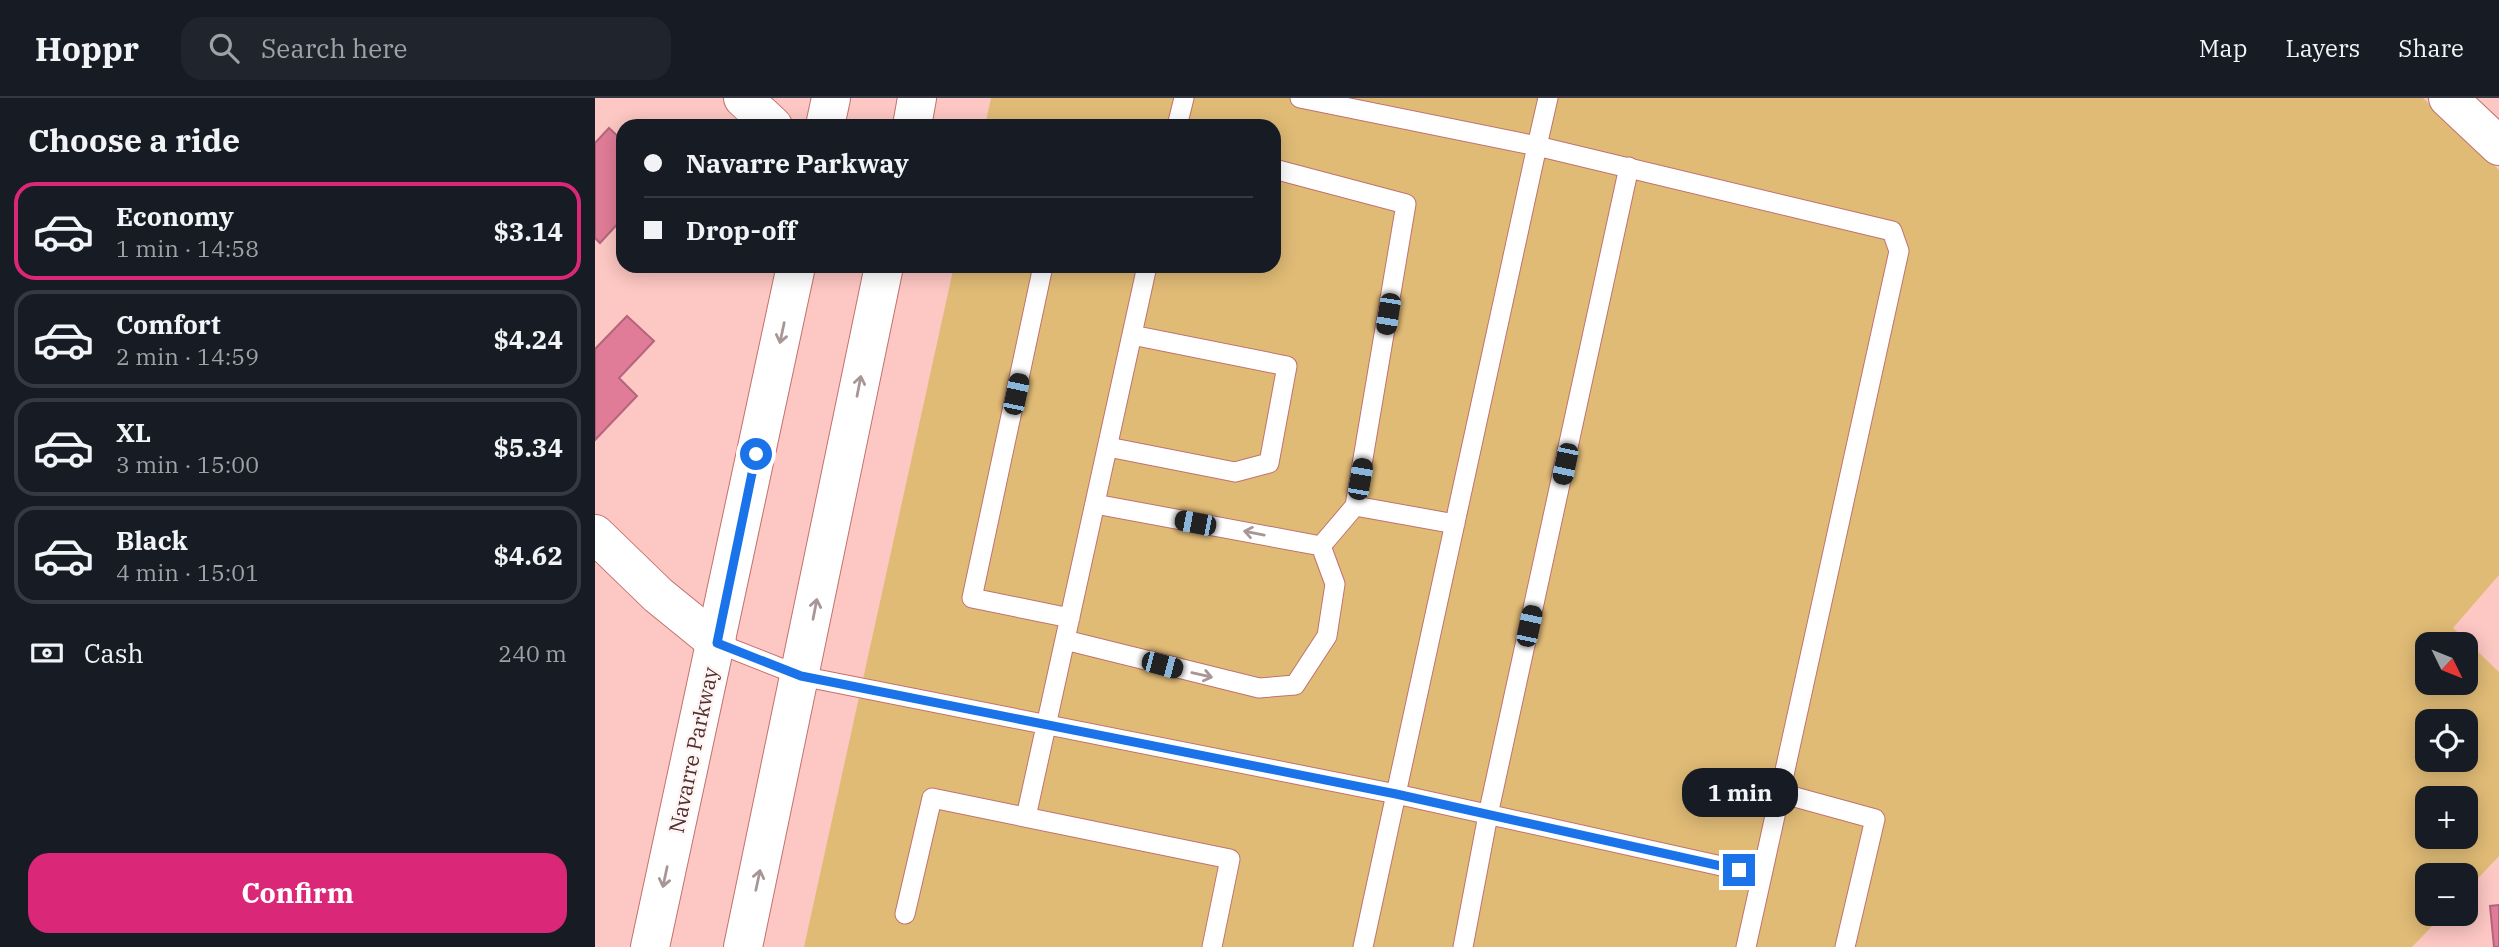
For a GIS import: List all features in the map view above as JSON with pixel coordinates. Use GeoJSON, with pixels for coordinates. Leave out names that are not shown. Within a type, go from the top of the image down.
{"type":"FeatureCollection","features":[{"type":"Feature","properties":{"kind":"main road"},"geometry":{"type":"LineString","coordinates":[[743,98],[766,119]]}},
{"type":"Feature","properties":{"kind":"main road"},"geometry":{"type":"LineString","coordinates":[[826,119],[831,98]]}},
{"type":"Feature","properties":{"kind":"main road"},"geometry":{"type":"LineString","coordinates":[[914,119],[918,98]]}},
{"type":"Feature","properties":{"kind":"main road"},"geometry":{"type":"LineString","coordinates":[[2448,98],[2499,146]]}},
{"type":"Feature","properties":{"kind":"main road","name":"Navarre Parkway"},"geometry":{"type":"LineString","coordinates":[[650,947],[795,273]]}},
{"type":"Feature","properties":{"kind":"main road"},"geometry":{"type":"LineString","coordinates":[[743,947],[883,273]]}},
{"type":"Feature","properties":{"kind":"main road"},"geometry":{"type":"LineString","coordinates":[[595,534],[658,595],[717,643]]}},
{"type":"Feature","properties":{"kind":"lane"},"geometry":{"type":"LineString","coordinates":[[1179,119],[1184,98]]}},
{"type":"Feature","properties":{"kind":"lane"},"geometry":{"type":"LineString","coordinates":[[1300,98],[1537,146],[1892,231],[1899,251],[1747,947]]}},
{"type":"Feature","properties":{"kind":"lane"},"geometry":{"type":"LineString","coordinates":[[1363,947],[1548,98]]}},
{"type":"Feature","properties":{"kind":"lane"},"geometry":{"type":"LineString","coordinates":[[1463,947],[1488,814],[1629,167]]}},
{"type":"Feature","properties":{"kind":"lane"},"geometry":{"type":"LineString","coordinates":[[1281,171],[1406,204],[1355,506],[1321,546]]}},
{"type":"Feature","properties":{"kind":"lane"},"geometry":{"type":"LineString","coordinates":[[1042,273],[972,598],[1070,618]]}},
{"type":"Feature","properties":{"kind":"lane"},"geometry":{"type":"LineString","coordinates":[[1026,817],[1145,273]]}},
{"type":"Feature","properties":{"kind":"lane"},"geometry":{"type":"LineString","coordinates":[[1108,447],[1235,472],[1269,463],[1287,366],[1132,335]]}},
{"type":"Feature","properties":{"kind":"lane"},"geometry":{"type":"LineString","coordinates":[[1095,504],[1321,546]]}},
{"type":"Feature","properties":{"kind":"lane"},"geometry":{"type":"LineString","coordinates":[[1355,506],[1455,524]]}},
{"type":"Feature","properties":{"kind":"lane"},"geometry":{"type":"LineString","coordinates":[[1065,639],[1259,688],[1295,685],[1327,636],[1335,584],[1321,546]]}},
{"type":"Feature","properties":{"kind":"lane"},"geometry":{"type":"LineString","coordinates":[[717,643],[801,676],[1396,794],[1762,875]]}},
{"type":"Feature","properties":{"kind":"lane"},"geometry":{"type":"LineString","coordinates":[[1780,793],[1875,819],[1845,947]]}},
{"type":"Feature","properties":{"kind":"lane"},"geometry":{"type":"LineString","coordinates":[[905,914],[932,798],[1230,859],[1212,947]]}},
{"type":"Feature","properties":{"kind":"shaded area"},"geometry":{"type":"Polygon","coordinates":[[[991,98],[2423,98],[2499,170],[2499,575],[2453,628],[2457,632],[2415,632],[2415,695],[2478,695],[2478,652],[2499,672],[2499,856],[2478,878],[2478,863],[2415,863],[2415,926],[2432,926],[2412,947],[804,947],[952,273],[1281,273],[1281,119],[986,119],[991,98]]]}},
{"type":"Feature","properties":{"kind":"building"},"geometry":{"type":"Polygon","coordinates":[[[609,128],[616,134],[616,226],[600,243],[595,238],[595,143],[609,128]]]}},
{"type":"Feature","properties":{"kind":"building"},"geometry":{"type":"Polygon","coordinates":[[[627,316],[654,341],[619,378],[637,396],[595,440],[595,349],[627,316]]]}},
{"type":"Feature","properties":{"kind":"building"},"geometry":{"type":"Polygon","coordinates":[[[2499,905],[2499,947],[2494,947],[2490,906],[2499,905]]]}},
{"type":"Feature","properties":{"kind":"route"},"geometry":{"type":"LineString","coordinates":[[756,454],[717,643],[801,676],[1396,794],[1739,870]]}}]}
